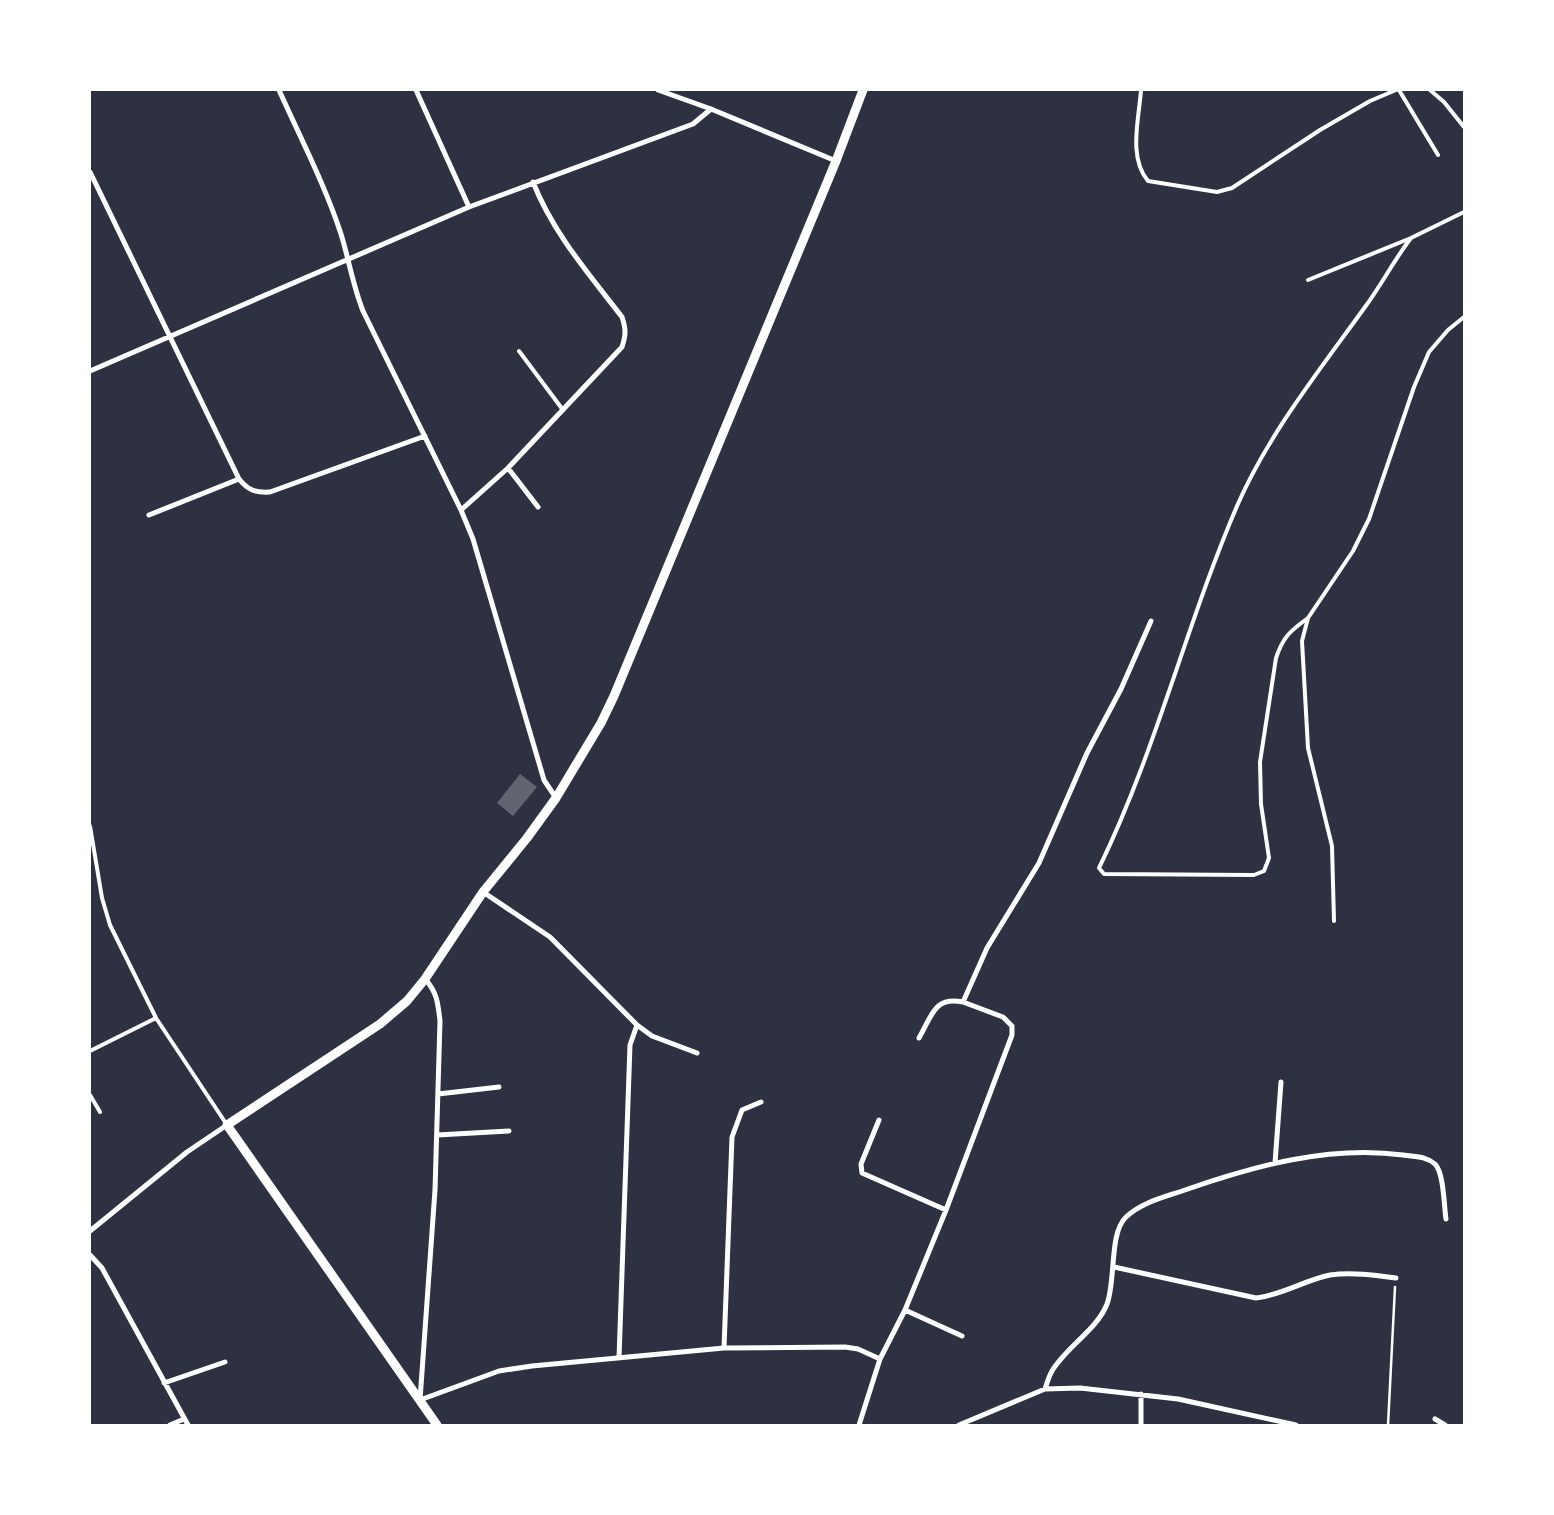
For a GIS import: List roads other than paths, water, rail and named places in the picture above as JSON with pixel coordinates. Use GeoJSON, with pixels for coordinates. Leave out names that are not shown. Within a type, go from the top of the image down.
{"type":"FeatureCollection","features":[{"type":"Feature","properties":{"kind":"street"},"geometry":{"type":"LineString","coordinates":[[279,90],[332,210],[347,259],[352,283],[363,312],[461,510],[473,539],[544,780],[556,798]]}},
{"type":"Feature","properties":{"kind":"street"},"geometry":{"type":"LineString","coordinates":[[416,90],[469,207]]}},
{"type":"Feature","properties":{"kind":"street"},"geometry":{"type":"LineString","coordinates":[[658,90],[711,109],[836,161]]}},
{"type":"Feature","properties":{"kind":"street"},"geometry":{"type":"LineString","coordinates":[[90,1231],[187,1152],[380,1024],[407,1000],[424,979],[483,892],[527,838],[556,798],[596,732],[614,696],[836,161],[863,90]]}},
{"type":"Feature","properties":{"kind":"street"},"geometry":{"type":"LineString","coordinates":[[90,371],[469,207],[693,124],[711,109]]}},
{"type":"Feature","properties":{"kind":"street"},"geometry":{"type":"LineString","coordinates":[[90,172],[239,479],[246,488],[257,493],[270,492],[425,436]]}},
{"type":"Feature","properties":{"kind":"street"},"geometry":{"type":"LineString","coordinates":[[461,510],[508,468],[622,347],[626,337],[626,328],[622,318],[557,230],[542,204],[533,182]]}},
{"type":"Feature","properties":{"kind":"street"},"geometry":{"type":"LineString","coordinates":[[508,468],[538,507]]}},
{"type":"Feature","properties":{"kind":"street"},"geometry":{"type":"LineString","coordinates":[[150,515],[239,479]]}},
{"type":"Feature","properties":{"kind":"street"},"geometry":{"type":"LineString","coordinates":[[964,1002],[987,948],[1039,863],[1087,753],[1121,689],[1151,621]]}},
{"type":"Feature","properties":{"kind":"street"},"geometry":{"type":"LineString","coordinates":[[483,892],[550,937],[636,1025],[652,1036],[697,1052]]}},
{"type":"Feature","properties":{"kind":"street"},"geometry":{"type":"LineString","coordinates":[[420,1400],[438,1094],[438,999],[434,989],[424,979]]}},
{"type":"Feature","properties":{"kind":"street"},"geometry":{"type":"LineString","coordinates":[[860,1425],[880,1360],[905,1310],[946,1210],[1012,1035],[1012,1026],[1003,1017],[964,1002],[949,999],[942,1002],[919,1038]]}},
{"type":"Feature","properties":{"kind":"street"},"geometry":{"type":"LineString","coordinates":[[619,1358],[630,1045],[636,1025]]}},
{"type":"Feature","properties":{"kind":"street"},"geometry":{"type":"LineString","coordinates":[[1275,1163],[1281,1082]]}},
{"type":"Feature","properties":{"kind":"street"},"geometry":{"type":"LineString","coordinates":[[438,1094],[499,1087]]}},
{"type":"Feature","properties":{"kind":"street"},"geometry":{"type":"LineString","coordinates":[[724,1348],[732,1137],[742,1110],[761,1102]]}},
{"type":"Feature","properties":{"kind":"street"},"geometry":{"type":"LineString","coordinates":[[879,1120],[861,1164],[862,1173],[946,1210]]}},
{"type":"Feature","properties":{"kind":"street"},"geometry":{"type":"LineString","coordinates":[[227,1125],[437,1425]]}},
{"type":"Feature","properties":{"kind":"street"},"geometry":{"type":"LineString","coordinates":[[436,1135],[508,1131]]}},
{"type":"Feature","properties":{"kind":"street"},"geometry":{"type":"LineString","coordinates":[[1045,1389],[1052,1371],[1104,1310],[1114,1268],[1117,1229],[1126,1217],[1147,1203],[1240,1171],[1275,1163],[1359,1152],[1386,1153],[1426,1158],[1437,1166],[1441,1178],[1446,1219]]}},
{"type":"Feature","properties":{"kind":"street"},"geometry":{"type":"LineString","coordinates":[[90,1254],[102,1268],[188,1425]]}},
{"type":"Feature","properties":{"kind":"street"},"geometry":{"type":"LineString","coordinates":[[1114,1268],[1256,1298],[1271,1296],[1329,1275],[1354,1274],[1396,1278]]}},
{"type":"Feature","properties":{"kind":"street"},"geometry":{"type":"LineString","coordinates":[[905,1310],[962,1336]]}},
{"type":"Feature","properties":{"kind":"street"},"geometry":{"type":"LineString","coordinates":[[420,1400],[499,1371],[724,1348],[844,1347],[858,1349],[880,1360]]}},
{"type":"Feature","properties":{"kind":"street"},"geometry":{"type":"LineString","coordinates":[[164,1383],[226,1362]]}},
{"type":"Feature","properties":{"kind":"street"},"geometry":{"type":"LineString","coordinates":[[959,1425],[1045,1389],[1080,1388],[1141,1394],[1296,1425]]}},
{"type":"Feature","properties":{"kind":"street"},"geometry":{"type":"LineString","coordinates":[[1141,1394],[1141,1425]]}},
{"type":"Feature","properties":{"kind":"street"},"geometry":{"type":"LineString","coordinates":[[170,1425],[184,1419]]}},
{"type":"Feature","properties":{"kind":"street"},"geometry":{"type":"LineString","coordinates":[[1435,1419],[1445,1425]]}},
{"type":"Feature","properties":{"kind":"lane"},"geometry":{"type":"LineString","coordinates":[[1141,90],[1136,158],[1140,171],[1148,181],[1217,192],[1232,188],[1320,130],[1370,101],[1397,90],[1438,155]]}},
{"type":"Feature","properties":{"kind":"lane"},"geometry":{"type":"LineString","coordinates":[[1430,90],[1444,102],[1464,127]]}},
{"type":"Feature","properties":{"kind":"lane"},"geometry":{"type":"LineString","coordinates":[[1308,280],[1411,238],[1464,212]]}},
{"type":"Feature","properties":{"kind":"lane"},"geometry":{"type":"LineString","coordinates":[[1411,238],[1375,294],[1274,434],[1238,504],[1192,624],[1142,771],[1099,868],[1104,874],[1254,875],[1264,871],[1268,858],[1261,804],[1260,762],[1276,658],[1281,642],[1288,633],[1308,618],[1354,551],[1369,519],[1414,387],[1428,352],[1448,330],[1464,317]]}},
{"type":"Feature","properties":{"kind":"lane"},"geometry":{"type":"LineString","coordinates":[[519,351],[563,410]]}},
{"type":"Feature","properties":{"kind":"lane"},"geometry":{"type":"LineString","coordinates":[[1308,618],[1302,641],[1308,748],[1332,846],[1334,921]]}},
{"type":"Feature","properties":{"kind":"lane"},"geometry":{"type":"LineString","coordinates":[[90,826],[102,898],[107,916],[156,1018],[227,1125]]}},
{"type":"Feature","properties":{"kind":"lane"},"geometry":{"type":"LineString","coordinates":[[90,1051],[156,1018]]}},
{"type":"Feature","properties":{"kind":"lane"},"geometry":{"type":"LineString","coordinates":[[90,1095],[100,1112]]}}]}
